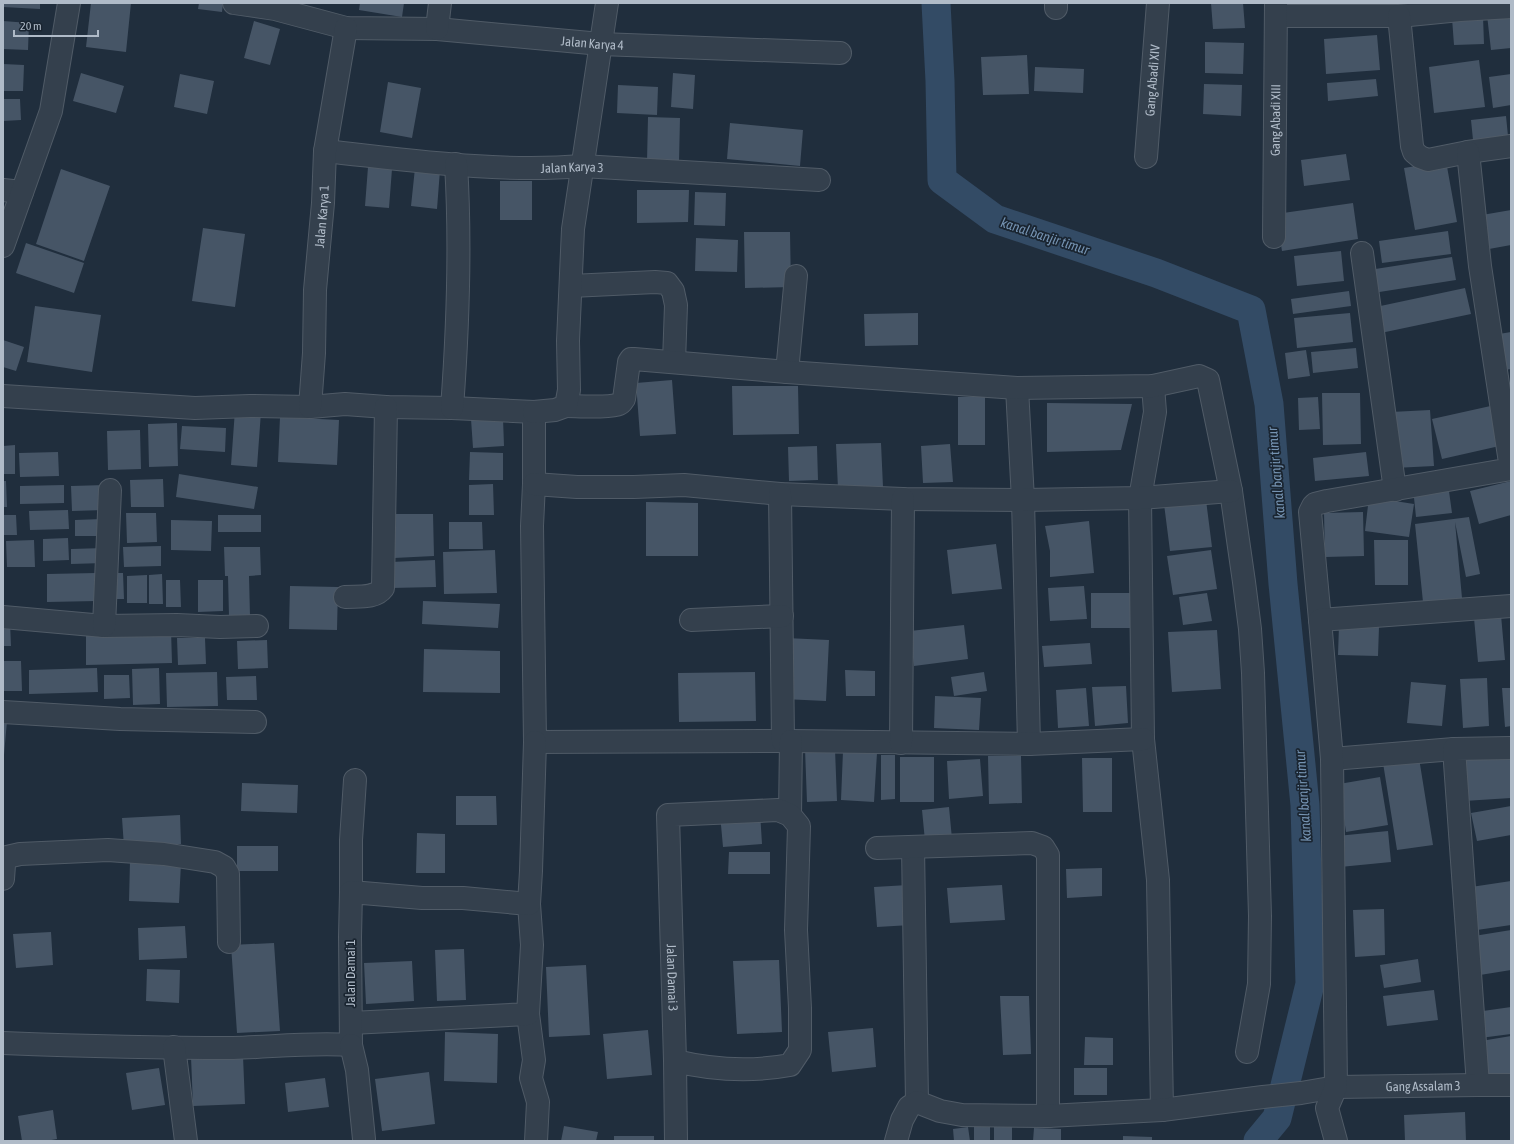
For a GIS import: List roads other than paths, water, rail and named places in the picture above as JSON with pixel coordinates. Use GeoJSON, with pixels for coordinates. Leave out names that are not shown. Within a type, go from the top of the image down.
{"type":"FeatureCollection","features":[{"type":"Feature","properties":{"kind":"street"},"geometry":{"type":"LineString","coordinates":[[3,246],[13,191],[51,111],[69,3]]}},
{"type":"Feature","properties":{"kind":"street","name":"Jalan Karya 4"},"geometry":{"type":"LineString","coordinates":[[234,3],[275,9],[346,28],[436,29],[601,44],[840,53]]}},
{"type":"Feature","properties":{"kind":"street"},"geometry":{"type":"LineString","coordinates":[[436,29],[440,3]]}},
{"type":"Feature","properties":{"kind":"street"},"geometry":{"type":"LineString","coordinates":[[566,406],[569,390],[568,341],[573,229],[607,3]]}},
{"type":"Feature","properties":{"kind":"street","name":"Gang Abadi XIV"},"geometry":{"type":"LineString","coordinates":[[1146,158],[1158,3]]}},
{"type":"Feature","properties":{"kind":"street"},"geometry":{"type":"LineString","coordinates":[[1276,10],[1400,16],[1460,6],[1511,7]]}},
{"type":"Feature","properties":{"kind":"street","name":"Gang Abadi XIII"},"geometry":{"type":"LineString","coordinates":[[1274,237],[1276,10]]}},
{"type":"Feature","properties":{"kind":"street"},"geometry":{"type":"LineString","coordinates":[[1400,16],[1412,146],[1414,152],[1420,157],[1428,160],[1468,152],[1511,146]]}},
{"type":"Feature","properties":{"kind":"street","name":"Jalan Karya 1"},"geometry":{"type":"LineString","coordinates":[[310,407],[314,353],[315,290],[323,203],[325,151],[346,28]]}},
{"type":"Feature","properties":{"kind":"street","name":"Jalan Karya 3"},"geometry":{"type":"LineString","coordinates":[[325,151],[507,168],[553,168],[582,166],[819,180]]}},
{"type":"Feature","properties":{"kind":"street"},"geometry":{"type":"LineString","coordinates":[[1336,1141],[1327,1108],[1336,1087],[1332,759],[1310,512],[1313,506],[1318,502],[1511,469],[1480,266],[1468,152]]}},
{"type":"Feature","properties":{"kind":"street"},"geometry":{"type":"LineString","coordinates":[[452,408],[457,340],[458,193],[456,164]]}},
{"type":"Feature","properties":{"kind":"street"},"geometry":{"type":"LineString","coordinates":[[1362,253],[1395,490]]}},
{"type":"Feature","properties":{"kind":"street"},"geometry":{"type":"LineString","coordinates":[[787,372],[796,276]]}},
{"type":"Feature","properties":{"kind":"street"},"geometry":{"type":"LineString","coordinates":[[571,286],[655,282],[667,283],[673,290],[676,305],[674,362]]}},
{"type":"Feature","properties":{"kind":"street"},"geometry":{"type":"LineString","coordinates":[[3,396],[195,408],[250,406],[310,407],[345,404],[386,407],[452,408],[534,412],[555,410],[566,406],[618,405],[624,399],[629,362],[631,360],[1017,388],[1153,386],[1199,376],[1208,380],[1230,491],[1244,582],[1250,629],[1253,673],[1260,916],[1259,984],[1247,1052]]}},
{"type":"Feature","properties":{"kind":"street"},"geometry":{"type":"LineString","coordinates":[[1153,386],[1155,412],[1140,498],[1143,739],[1158,880],[1162,1110]]}},
{"type":"Feature","properties":{"kind":"street"},"geometry":{"type":"LineString","coordinates":[[1017,388],[1023,500],[1029,744]]}},
{"type":"Feature","properties":{"kind":"street"},"geometry":{"type":"LineString","coordinates":[[345,597],[374,596],[383,588],[386,407]]}},
{"type":"Feature","properties":{"kind":"street"},"geometry":{"type":"LineString","coordinates":[[534,412],[534,484],[532,526],[535,742],[529,904],[532,945],[528,1014],[534,1060],[532,1078],[538,1102],[536,1141]]}},
{"type":"Feature","properties":{"kind":"street"},"geometry":{"type":"LineString","coordinates":[[534,484],[576,487],[684,485],[780,494],[903,499],[1023,500],[1140,498],[1230,491]]}},
{"type":"Feature","properties":{"kind":"street"},"geometry":{"type":"LineString","coordinates":[[104,626],[110,490]]}},
{"type":"Feature","properties":{"kind":"street"},"geometry":{"type":"LineString","coordinates":[[675,1062],[727,1069],[773,1068],[790,1065],[800,1050],[800,1008],[796,930],[799,826],[790,815],[782,616],[780,494]]}},
{"type":"Feature","properties":{"kind":"street"},"geometry":{"type":"LineString","coordinates":[[901,742],[903,499]]}},
{"type":"Feature","properties":{"kind":"street"},"geometry":{"type":"LineString","coordinates":[[1320,620],[1511,606]]}},
{"type":"Feature","properties":{"kind":"street"},"geometry":{"type":"LineString","coordinates":[[691,620],[782,616]]}},
{"type":"Feature","properties":{"kind":"street"},"geometry":{"type":"LineString","coordinates":[[3,617],[104,626],[257,626]]}},
{"type":"Feature","properties":{"kind":"street"},"geometry":{"type":"LineString","coordinates":[[3,712],[120,719],[255,722]]}},
{"type":"Feature","properties":{"kind":"street"},"geometry":{"type":"LineString","coordinates":[[535,742],[787,741],[1029,744],[1143,739]]}},
{"type":"Feature","properties":{"kind":"street"},"geometry":{"type":"LineString","coordinates":[[1332,759],[1454,749],[1511,748]]}},
{"type":"Feature","properties":{"kind":"street"},"geometry":{"type":"LineString","coordinates":[[1454,749],[1478,1085]]}},
{"type":"Feature","properties":{"kind":"street","name":"Jalan Damai 1"},"geometry":{"type":"LineString","coordinates":[[355,780],[351,840],[351,1045],[357,1070],[364,1139]]}},
{"type":"Feature","properties":{"kind":"street","name":"Jalan Damai 3"},"geometry":{"type":"LineString","coordinates":[[676,1141],[668,815],[778,810],[790,815]]}},
{"type":"Feature","properties":{"kind":"street"},"geometry":{"type":"LineString","coordinates":[[877,848],[1032,843],[1043,847],[1048,856],[1048,1116]]}},
{"type":"Feature","properties":{"kind":"street"},"geometry":{"type":"LineString","coordinates":[[896,1141],[902,1120],[909,1107],[917,1102],[913,847]]}},
{"type":"Feature","properties":{"kind":"street"},"geometry":{"type":"LineString","coordinates":[[3,879],[4,865],[7,857],[20,854],[108,850],[164,854],[215,862],[224,866],[228,874],[229,942]]}},
{"type":"Feature","properties":{"kind":"street"},"geometry":{"type":"LineString","coordinates":[[351,892],[422,898],[463,898],[529,904]]}},
{"type":"Feature","properties":{"kind":"street"},"geometry":{"type":"LineString","coordinates":[[351,1023],[528,1014]]}},
{"type":"Feature","properties":{"kind":"street"},"geometry":{"type":"LineString","coordinates":[[3,1042],[120,1047],[233,1048],[330,1044],[351,1045]]}},
{"type":"Feature","properties":{"kind":"street"},"geometry":{"type":"LineString","coordinates":[[174,1047],[181,1141]]}},
{"type":"Feature","properties":{"kind":"street","name":"Gang Assalam 3"},"geometry":{"type":"LineString","coordinates":[[917,1102],[940,1111],[962,1115],[1048,1116],[1162,1110],[1300,1093],[1336,1087],[1511,1085]]}},
{"type":"Feature","properties":{"kind":"waterway","name":"kanal banjir timur"},"geometry":{"type":"LineString","coordinates":[[936,3],[940,81],[942,180],[995,219],[1156,273],[1251,310],[1269,404],[1283,584],[1305,805],[1310,984],[1277,1118],[1258,1141]]}}]}
